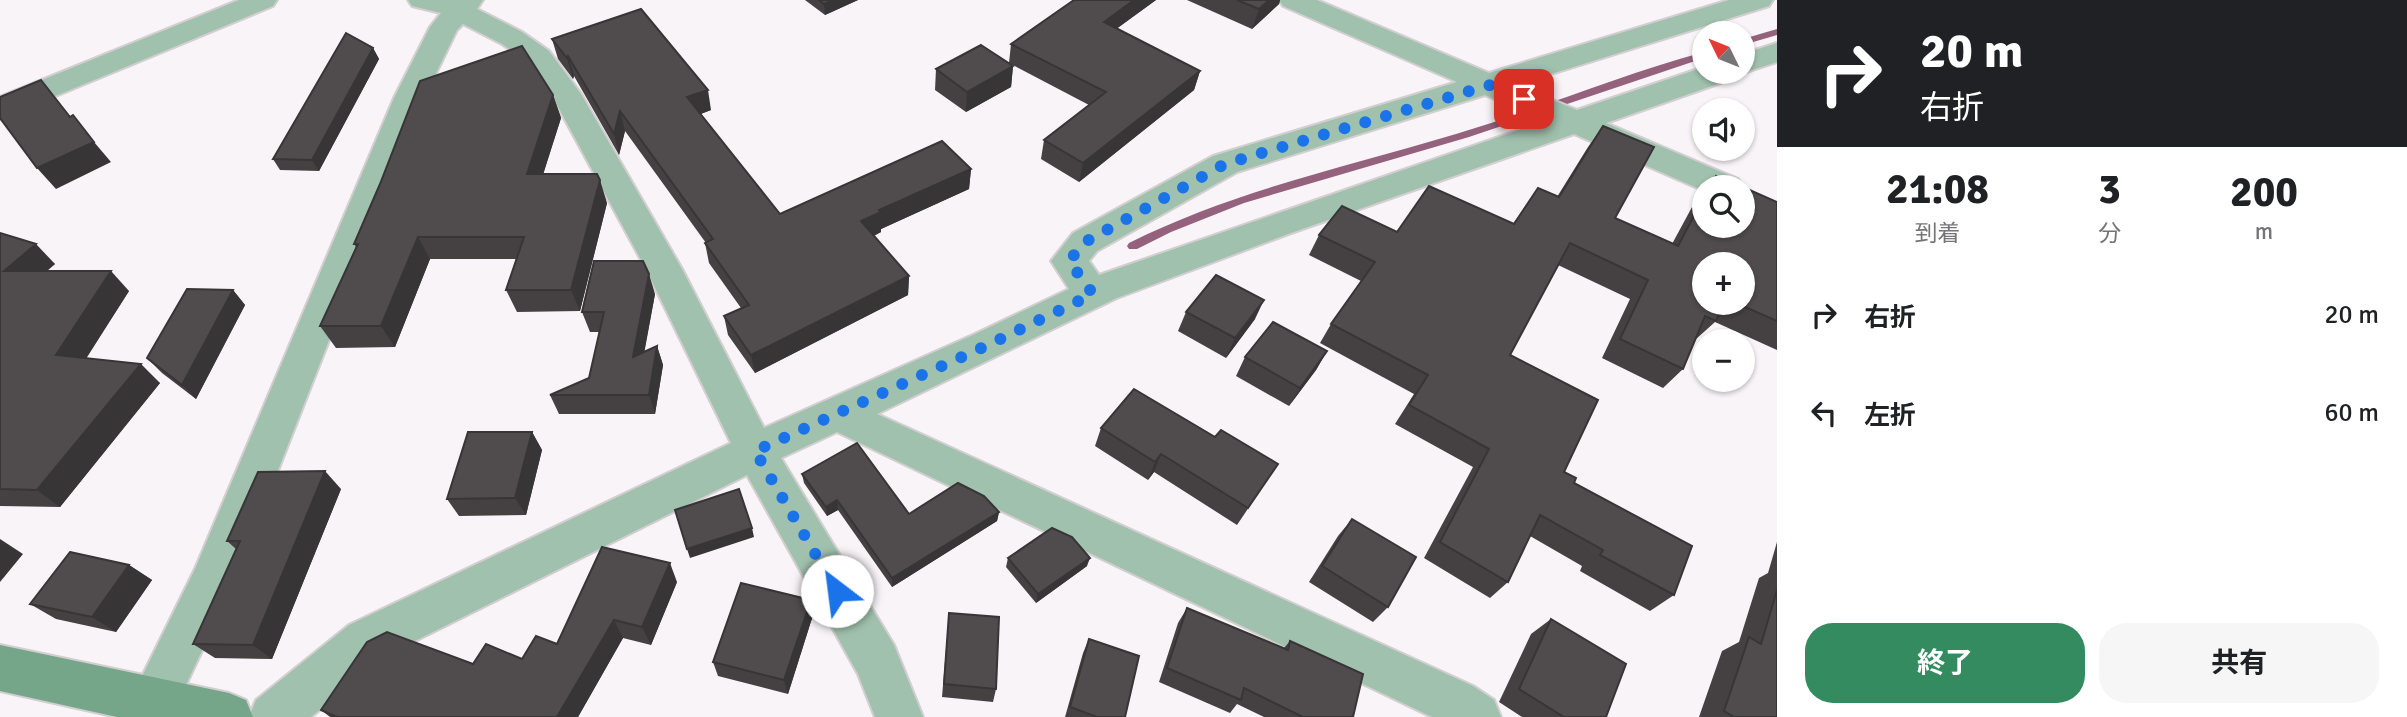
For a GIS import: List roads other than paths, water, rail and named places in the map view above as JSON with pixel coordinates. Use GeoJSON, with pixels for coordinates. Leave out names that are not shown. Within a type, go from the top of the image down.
{"type":"FeatureCollection","features":[{"type":"Feature","properties":{"kind":"main road"},"geometry":{"type":"LineString","coordinates":[[0,668],[151,709],[229,717]]}},
{"type":"Feature","properties":{"kind":"street"},"geometry":{"type":"LineString","coordinates":[[0,109],[262,0]]}},
{"type":"Feature","properties":{"kind":"street"},"geometry":{"type":"LineString","coordinates":[[422,0],[464,6],[512,38],[539,57],[570,101],[664,269],[755,451],[877,661],[899,717]]}},
{"type":"Feature","properties":{"kind":"street"},"geometry":{"type":"LineString","coordinates":[[1293,0],[1697,175]]}},
{"type":"Feature","properties":{"kind":"street"},"geometry":{"type":"LineString","coordinates":[[1093,294],[1069,261],[1085,242],[1225,164],[1497,88],[1759,0]]}},
{"type":"Feature","properties":{"kind":"street"},"geometry":{"type":"LineString","coordinates":[[151,709],[213,580],[409,98],[444,27],[464,6]]}},
{"type":"Feature","properties":{"kind":"street"},"geometry":{"type":"LineString","coordinates":[[1755,60],[1777,52]]}},
{"type":"Feature","properties":{"kind":"street"},"geometry":{"type":"LineString","coordinates":[[273,717],[366,641],[755,451],[1093,294],[1570,120],[1692,81]]}},
{"type":"Feature","properties":{"kind":"street"},"geometry":{"type":"LineString","coordinates":[[838,414],[1456,703],[1477,717]]}},
{"type":"Feature","properties":{"kind":"waterway"},"geometry":{"type":"LineString","coordinates":[[1755,38],[1777,32]]}},
{"type":"Feature","properties":{"kind":"waterway"},"geometry":{"type":"LineString","coordinates":[[1133,246],[1167,229],[1240,200],[1465,135],[1692,59]]}}]}
